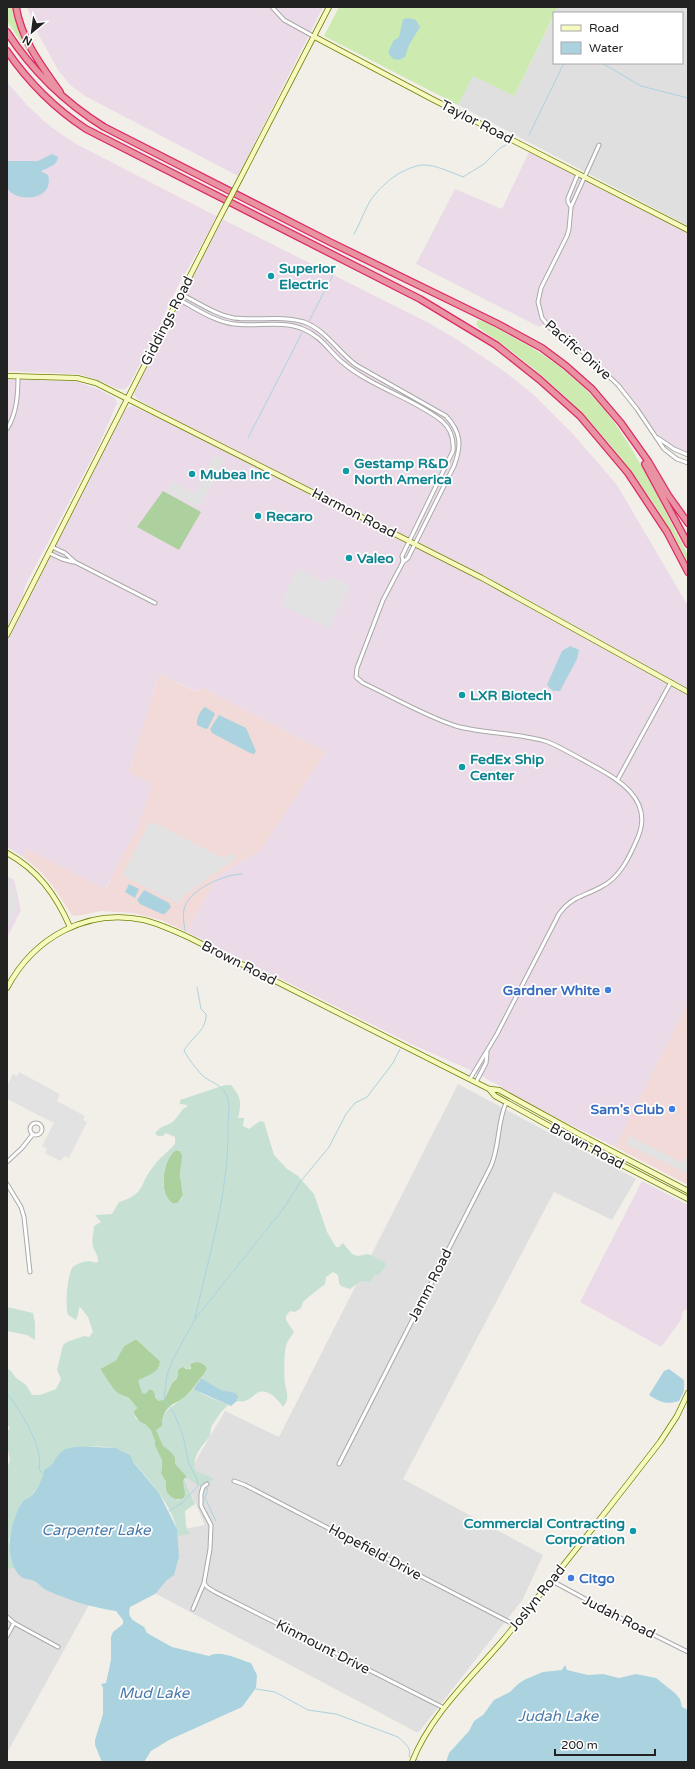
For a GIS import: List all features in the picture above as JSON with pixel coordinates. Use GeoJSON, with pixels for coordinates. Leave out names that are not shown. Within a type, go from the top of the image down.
{"type":"FeatureCollection","features":[{"type":"Feature","properties":{"kind":"highway"},"geometry":{"type":"LineString","coordinates":[[16,7],[21,29],[30,49],[65,99]]}},
{"type":"Feature","properties":{"kind":"highway"},"geometry":{"type":"LineString","coordinates":[[7,32],[31,65],[65,99],[104,127],[330,242],[498,324],[542,348],[566,366],[592,389],[621,423],[637,448],[688,544]]}},
{"type":"Feature","properties":{"kind":"highway"},"geometry":{"type":"LineString","coordinates":[[7,51],[40,92],[70,119],[86,129],[420,299],[496,345],[540,380],[580,416],[628,473],[667,532],[688,572]]}},
{"type":"Feature","properties":{"kind":"highway"},"geometry":{"type":"LineString","coordinates":[[637,448],[648,461],[675,506],[688,523]]}},
{"type":"Feature","properties":{"kind":"street","name":"Taylor Road"},"geometry":{"type":"LineString","coordinates":[[272,7],[284,20],[688,230]]}},
{"type":"Feature","properties":{"kind":"street","name":"Giddings Road"},"geometry":{"type":"LineString","coordinates":[[7,635],[329,7]]}},
{"type":"Feature","properties":{"kind":"street","name":"Pacific Drive"},"geometry":{"type":"LineString","coordinates":[[599,144],[571,207],[567,236],[539,295],[540,313],[550,328],[584,353],[618,385],[657,437],[664,449],[670,454],[688,463]]}},
{"type":"Feature","properties":{"kind":"street","name":"Pacific Drive"},"geometry":{"type":"LineString","coordinates":[[571,207],[568,202],[568,198],[578,174]]}},
{"type":"Feature","properties":{"kind":"street"},"geometry":{"type":"LineString","coordinates":[[181,294],[220,314],[234,318],[290,319],[305,323],[318,329],[328,337],[345,357],[356,365],[446,416],[452,422],[459,437],[459,453],[408,558],[403,562],[383,600],[356,672],[356,677],[359,680],[446,722],[465,728],[548,742],[618,779],[633,794],[638,804],[641,816],[639,836],[624,866],[616,876],[602,887],[573,899],[559,914],[487,1052],[480,1060],[470,1079]]}},
{"type":"Feature","properties":{"kind":"street"},"geometry":{"type":"LineString","coordinates":[[178,299],[218,320],[233,324],[289,325],[303,328],[315,334],[341,361],[352,370],[442,421],[447,426],[453,438],[453,451],[402,556],[403,562]]}},
{"type":"Feature","properties":{"kind":"street","name":"Harmon Road"},"geometry":{"type":"LineString","coordinates":[[7,376],[77,378],[96,383],[482,578],[688,692]]}},
{"type":"Feature","properties":{"kind":"street"},"geometry":{"type":"LineString","coordinates":[[7,429],[11,423],[17,401],[18,376]]}},
{"type":"Feature","properties":{"kind":"street","name":"Pacific Drive"},"geometry":{"type":"LineString","coordinates":[[657,437],[674,449],[688,456]]}},
{"type":"Feature","properties":{"kind":"street"},"geometry":{"type":"LineString","coordinates":[[52,547],[65,554],[75,562],[155,603]]}},
{"type":"Feature","properties":{"kind":"street"},"geometry":{"type":"LineString","coordinates":[[49,553],[62,559],[75,562]]}},
{"type":"Feature","properties":{"kind":"street"},"geometry":{"type":"LineString","coordinates":[[618,779],[671,682]]}},
{"type":"Feature","properties":{"kind":"street"},"geometry":{"type":"LineString","coordinates":[[7,853],[27,866],[46,884],[58,902],[70,927],[46,940],[32,953],[17,970],[7,988]]}},
{"type":"Feature","properties":{"kind":"street","name":"Brown Road"},"geometry":{"type":"LineString","coordinates":[[70,927],[92,920],[116,918],[142,920],[164,926],[476,1082],[489,1089],[495,1096],[506,1103],[688,1199]]}},
{"type":"Feature","properties":{"kind":"street"},"geometry":{"type":"LineString","coordinates":[[476,1082],[486,1063],[487,1052]]}},
{"type":"Feature","properties":{"kind":"street","name":"Brown Road"},"geometry":{"type":"LineString","coordinates":[[489,1089],[498,1090],[617,1155],[688,1191]]}},
{"type":"Feature","properties":{"kind":"street"},"geometry":{"type":"LineString","coordinates":[[506,1103],[511,1097]]}},
{"type":"Feature","properties":{"kind":"street","name":"Jamm Road"},"geometry":{"type":"LineString","coordinates":[[339,1464],[491,1166],[497,1153],[501,1115],[506,1103]]}},
{"type":"Feature","properties":{"kind":"street"},"geometry":{"type":"LineString","coordinates":[[7,1162],[22,1148],[33,1134]]}},
{"type":"Feature","properties":{"kind":"street"},"geometry":{"type":"LineString","coordinates":[[572,1139],[583,1142],[613,1157],[616,1157],[617,1155]]}},
{"type":"Feature","properties":{"kind":"street"},"geometry":{"type":"LineString","coordinates":[[7,1184],[21,1207],[24,1217],[30,1272]]}},
{"type":"Feature","properties":{"kind":"street","name":"Joslyn Road"},"geometry":{"type":"LineString","coordinates":[[412,1762],[423,1738],[444,1708],[552,1580],[660,1442],[677,1416],[688,1393]]}},
{"type":"Feature","properties":{"kind":"street","name":"Hopefield Drive"},"geometry":{"type":"LineString","coordinates":[[234,1481],[309,1517],[515,1625]]}},
{"type":"Feature","properties":{"kind":"street"},"geometry":{"type":"LineString","coordinates":[[193,1609],[204,1583],[211,1538],[211,1525],[202,1506],[201,1494],[203,1487],[207,1484]]}},
{"type":"Feature","properties":{"kind":"street","name":"Judah Road"},"geometry":{"type":"LineString","coordinates":[[552,1580],[628,1622],[688,1652]]}},
{"type":"Feature","properties":{"kind":"street","name":"Kinmount Drive"},"geometry":{"type":"LineString","coordinates":[[204,1583],[207,1588],[444,1708]]}},
{"type":"Feature","properties":{"kind":"street"},"geometry":{"type":"LineString","coordinates":[[7,1617],[14,1623],[58,1647]]}},
{"type":"Feature","properties":{"kind":"street"},"geometry":{"type":"LineString","coordinates":[[7,1636],[14,1623]]}},
{"type":"Feature","properties":{"kind":"shaded area"},"geometry":{"type":"Polygon","coordinates":[[[27,7],[323,7],[238,176],[85,96],[70,85],[58,70],[36,30],[27,7]]]}},
{"type":"Feature","properties":{"kind":"shaded area"},"geometry":{"type":"Polygon","coordinates":[[[558,7],[688,7],[688,226],[458,105],[473,75],[514,96],[553,18],[553,64],[683,64],[683,12],[556,12],[558,7]]]}},
{"type":"Feature","properties":{"kind":"shaded area"},"geometry":{"type":"Polygon","coordinates":[[[7,82],[26,104],[45,122],[78,145],[218,217],[180,282],[159,328],[129,385],[125,389],[118,389],[95,379],[78,374],[7,371],[7,82]]]}},
{"type":"Feature","properties":{"kind":"shaded area"},"geometry":{"type":"Polygon","coordinates":[[[529,152],[688,233],[688,453],[663,439],[655,431],[627,392],[601,364],[548,322],[539,327],[416,264],[455,189],[502,209],[529,152]]]}},
{"type":"Feature","properties":{"kind":"shaded area"},"geometry":{"type":"Polygon","coordinates":[[[222,219],[427,322],[453,337],[504,371],[534,395],[572,433],[617,485],[688,606],[688,689],[489,578],[183,424],[137,399],[134,394],[138,384],[222,219]]]}},
{"type":"Feature","properties":{"kind":"shaded area"},"geometry":{"type":"Polygon","coordinates":[[[7,379],[75,381],[98,389],[115,398],[117,403],[99,445],[25,586],[23,596],[7,627],[7,379]]]}},
{"type":"Feature","properties":{"kind":"shaded area"},"geometry":{"type":"Polygon","coordinates":[[[132,406],[161,419],[501,591],[688,695],[688,1002],[615,1147],[513,1096],[500,1086],[470,1070],[411,1044],[187,932],[218,876],[261,850],[326,752],[201,687],[198,692],[159,674],[129,772],[152,784],[139,825],[105,889],[27,849],[23,857],[7,847],[7,639],[124,412],[127,408],[132,406]]]}},
{"type":"Feature","properties":{"kind":"shaded area"},"geometry":{"type":"Polygon","coordinates":[[[214,455],[224,460],[202,504],[199,503],[197,507],[167,492],[172,481],[195,494],[214,455]]]}},
{"type":"Feature","properties":{"kind":"shaded area"},"geometry":{"type":"Polygon","coordinates":[[[297,569],[326,583],[330,576],[350,586],[329,628],[282,605],[297,569]]]}},
{"type":"Feature","properties":{"kind":"shaded area"},"geometry":{"type":"Polygon","coordinates":[[[159,674],[197,692],[201,687],[326,752],[261,850],[218,876],[187,932],[161,920],[134,913],[101,911],[77,916],[72,915],[52,885],[41,872],[23,857],[27,849],[106,889],[151,785],[129,772],[159,674]]]}},
{"type":"Feature","properties":{"kind":"shaded area"},"geometry":{"type":"Polygon","coordinates":[[[153,822],[223,858],[232,853],[236,858],[183,896],[179,904],[122,875],[149,823],[151,824],[153,822]]]}},
{"type":"Feature","properties":{"kind":"shaded area"},"geometry":{"type":"Polygon","coordinates":[[[7,876],[14,880],[21,910],[7,938],[7,876]]]}},
{"type":"Feature","properties":{"kind":"shaded area"},"geometry":{"type":"Polygon","coordinates":[[[7,879],[11,881],[18,906],[7,927],[7,879]]]}},
{"type":"Feature","properties":{"kind":"shaded area"},"geometry":{"type":"Polygon","coordinates":[[[688,1002],[688,1185],[615,1147],[688,1002]]]}},
{"type":"Feature","properties":{"kind":"shaded area"},"geometry":{"type":"Polygon","coordinates":[[[19,1072],[60,1094],[57,1101],[85,1116],[83,1120],[87,1122],[69,1158],[64,1156],[61,1161],[45,1153],[47,1149],[42,1146],[54,1123],[7,1099],[7,1086],[13,1074],[17,1076],[19,1072]]]}},
{"type":"Feature","properties":{"kind":"shaded area"},"geometry":{"type":"Polygon","coordinates":[[[458,1084],[636,1179],[612,1220],[554,1192],[403,1479],[543,1555],[523,1599],[418,1733],[132,1581],[164,1533],[205,1525],[185,1479],[225,1411],[279,1437],[458,1084]]]}},
{"type":"Feature","properties":{"kind":"shaded area"},"geometry":{"type":"Polygon","coordinates":[[[630,1136],[683,1163],[688,1155],[688,1174],[626,1144],[630,1136]]]}},
{"type":"Feature","properties":{"kind":"shaded area"},"geometry":{"type":"Polygon","coordinates":[[[642,1181],[688,1205],[688,1309],[683,1311],[681,1320],[661,1347],[580,1302],[642,1181]]]}},
{"type":"Feature","properties":{"kind":"shaded area"},"geometry":{"type":"Polygon","coordinates":[[[7,1565],[94,1596],[7,1753],[7,1565]]]}},
{"type":"Feature","properties":{"kind":"green space"},"geometry":{"type":"Polygon","coordinates":[[[7,7],[14,7],[19,28],[32,58],[7,21],[7,7]]]}},
{"type":"Feature","properties":{"kind":"green space"},"geometry":{"type":"Polygon","coordinates":[[[339,7],[558,7],[556,12],[553,12],[553,17],[514,96],[473,76],[458,105],[324,36],[339,7]]]}},
{"type":"Feature","properties":{"kind":"green space"},"geometry":{"type":"Polygon","coordinates":[[[478,320],[493,326],[546,356],[583,386],[594,398],[614,422],[644,470],[688,555],[688,562],[668,526],[646,493],[623,461],[598,432],[572,404],[543,377],[513,352],[479,328],[476,324],[478,320]]]}},
{"type":"Feature","properties":{"kind":"green space"},"geometry":{"type":"Polygon","coordinates":[[[163,491],[201,512],[179,550],[137,527],[163,491]]]}},
{"type":"Feature","properties":{"kind":"green space"},"geometry":{"type":"Polygon","coordinates":[[[225,1085],[231,1085],[239,1096],[240,1108],[238,1118],[244,1118],[243,1126],[249,1129],[260,1121],[264,1122],[274,1155],[287,1169],[298,1176],[314,1194],[327,1232],[336,1247],[339,1247],[343,1243],[352,1254],[358,1256],[368,1254],[385,1262],[385,1267],[378,1275],[374,1275],[370,1282],[361,1281],[350,1289],[340,1285],[338,1275],[333,1272],[326,1277],[325,1284],[303,1302],[301,1308],[295,1312],[290,1311],[286,1316],[286,1320],[294,1332],[287,1342],[285,1349],[284,1376],[287,1401],[283,1407],[273,1396],[265,1392],[257,1393],[246,1401],[237,1401],[238,1399],[232,1393],[221,1390],[201,1378],[206,1372],[207,1368],[204,1364],[197,1362],[190,1364],[190,1370],[184,1367],[178,1369],[178,1376],[172,1383],[164,1400],[158,1401],[152,1389],[148,1390],[145,1394],[142,1393],[138,1381],[152,1374],[158,1369],[160,1361],[136,1339],[124,1346],[116,1360],[100,1369],[114,1390],[129,1398],[137,1408],[133,1412],[136,1419],[151,1430],[155,1441],[155,1446],[162,1461],[161,1474],[166,1482],[166,1491],[178,1500],[184,1498],[184,1479],[186,1482],[195,1504],[185,1511],[186,1526],[190,1534],[178,1536],[173,1516],[163,1498],[126,1453],[113,1448],[98,1446],[62,1451],[53,1464],[46,1469],[42,1481],[31,1496],[22,1502],[15,1517],[9,1540],[11,1555],[16,1568],[7,1569],[7,1469],[10,1460],[7,1435],[10,1427],[7,1426],[7,1368],[16,1378],[26,1385],[32,1395],[40,1395],[56,1389],[61,1379],[57,1370],[63,1345],[84,1336],[89,1337],[93,1332],[88,1317],[81,1308],[79,1307],[76,1320],[68,1315],[67,1289],[70,1274],[74,1266],[83,1262],[98,1262],[98,1257],[92,1244],[92,1239],[94,1226],[101,1222],[95,1215],[112,1214],[119,1202],[134,1196],[141,1188],[155,1164],[175,1144],[175,1137],[166,1133],[163,1136],[158,1136],[155,1133],[160,1128],[173,1122],[184,1108],[187,1107],[187,1105],[180,1104],[180,1100],[225,1085]],[[176,1150],[171,1154],[165,1168],[165,1194],[174,1204],[180,1201],[183,1195],[180,1174],[182,1156],[180,1151],[176,1150]]]}},
{"type":"Feature","properties":{"kind":"green space"},"geometry":{"type":"Polygon","coordinates":[[[176,1150],[180,1151],[183,1156],[180,1174],[183,1195],[178,1203],[174,1204],[165,1194],[164,1177],[168,1160],[171,1154],[176,1150]]]}},
{"type":"Feature","properties":{"kind":"green space"},"geometry":{"type":"Polygon","coordinates":[[[7,1307],[33,1313],[35,1323],[35,1340],[27,1335],[7,1331],[7,1307]]]}},
{"type":"Feature","properties":{"kind":"green space"},"geometry":{"type":"Polygon","coordinates":[[[136,1339],[160,1361],[156,1371],[139,1380],[146,1393],[149,1389],[154,1390],[156,1399],[166,1396],[172,1383],[177,1378],[177,1371],[181,1367],[191,1369],[190,1364],[197,1362],[204,1364],[207,1368],[205,1373],[189,1393],[169,1407],[163,1419],[162,1426],[165,1439],[175,1457],[175,1462],[187,1477],[184,1479],[186,1494],[184,1498],[176,1499],[167,1493],[165,1486],[166,1482],[161,1474],[162,1461],[155,1446],[155,1441],[146,1425],[140,1423],[133,1412],[137,1408],[129,1398],[114,1390],[100,1369],[116,1360],[124,1346],[136,1339]]]}},
{"type":"Feature","properties":{"kind":"green space"},"geometry":{"type":"Polygon","coordinates":[[[194,1388],[202,1394],[228,1405],[221,1412],[211,1427],[210,1436],[196,1457],[196,1471],[215,1479],[200,1486],[191,1481],[175,1464],[175,1457],[163,1446],[156,1430],[162,1426],[165,1413],[194,1388]]]}},
{"type":"Feature","properties":{"kind":"water"},"geometry":{"type":"Polygon","coordinates":[[[408,18],[416,20],[420,27],[409,45],[405,57],[399,60],[393,59],[388,53],[393,41],[399,37],[403,19],[408,18]]]}},
{"type":"Feature","properties":{"kind":"water"},"geometry":{"type":"Polygon","coordinates":[[[52,154],[58,157],[58,160],[52,166],[41,171],[48,175],[49,184],[46,190],[40,195],[33,197],[18,196],[8,189],[6,180],[7,161],[38,161],[52,154]]]}},
{"type":"Feature","properties":{"kind":"water"},"geometry":{"type":"Polygon","coordinates":[[[570,646],[579,650],[577,659],[560,691],[553,691],[547,685],[562,651],[570,646]]]}},
{"type":"Feature","properties":{"kind":"water"},"geometry":{"type":"Polygon","coordinates":[[[205,707],[215,714],[208,728],[206,729],[197,725],[200,713],[205,707]]]}},
{"type":"Feature","properties":{"kind":"water"},"geometry":{"type":"Polygon","coordinates":[[[219,715],[246,728],[256,751],[254,754],[212,733],[210,729],[219,715]]]}},
{"type":"Feature","properties":{"kind":"water"},"geometry":{"type":"Polygon","coordinates":[[[129,884],[139,889],[135,898],[125,892],[129,884]]]}},
{"type":"Feature","properties":{"kind":"water"},"geometry":{"type":"Polygon","coordinates":[[[144,890],[169,903],[171,907],[165,914],[162,914],[140,904],[137,900],[144,890]]]}},
{"type":"Feature","properties":{"kind":"water"},"geometry":{"type":"Polygon","coordinates":[[[669,1369],[684,1380],[684,1391],[679,1401],[667,1403],[649,1395],[664,1371],[669,1369]]]}},
{"type":"Feature","properties":{"kind":"water"},"geometry":{"type":"Polygon","coordinates":[[[201,1378],[221,1390],[235,1393],[238,1396],[237,1401],[231,1406],[195,1390],[194,1388],[201,1378]]]}},
{"type":"Feature","properties":{"kind":"water"},"geometry":{"type":"Polygon","coordinates":[[[68,1448],[116,1448],[130,1455],[134,1463],[159,1493],[177,1529],[179,1557],[174,1575],[167,1580],[155,1594],[130,1607],[129,1611],[131,1618],[144,1627],[147,1633],[172,1647],[209,1656],[214,1654],[224,1654],[251,1663],[257,1675],[256,1688],[242,1707],[169,1740],[151,1751],[144,1762],[102,1762],[95,1745],[95,1740],[103,1714],[103,1688],[101,1684],[106,1683],[111,1660],[111,1637],[113,1632],[123,1624],[123,1620],[116,1611],[98,1608],[72,1600],[46,1590],[32,1580],[25,1579],[20,1576],[11,1559],[11,1530],[17,1512],[23,1501],[31,1496],[35,1491],[44,1470],[51,1466],[61,1452],[68,1448]]]}},
{"type":"Feature","properties":{"kind":"water","name":"Judah Lake"},"geometry":{"type":"Polygon","coordinates":[[[565,1665],[567,1670],[588,1675],[603,1674],[619,1678],[636,1674],[656,1678],[675,1693],[680,1699],[682,1707],[688,1710],[688,1762],[446,1762],[449,1753],[469,1731],[474,1721],[483,1715],[494,1700],[510,1692],[526,1679],[543,1672],[562,1670],[565,1665]]]}},
{"type":"Feature","properties":{"kind":"waterway"},"geometry":{"type":"LineString","coordinates":[[529,135],[564,64]]}},
{"type":"Feature","properties":{"kind":"waterway"},"geometry":{"type":"LineString","coordinates":[[604,64],[641,86],[688,98]]}},
{"type":"Feature","properties":{"kind":"waterway"},"geometry":{"type":"LineString","coordinates":[[354,234],[370,201],[386,183],[399,173],[414,167],[427,165],[443,169],[463,177],[484,164],[500,148],[506,145]]}},
{"type":"Feature","properties":{"kind":"waterway"},"geometry":{"type":"LineString","coordinates":[[309,321],[334,273]]}},
{"type":"Feature","properties":{"kind":"waterway"},"geometry":{"type":"LineString","coordinates":[[248,438],[302,333]]}},
{"type":"Feature","properties":{"kind":"waterway"},"geometry":{"type":"LineString","coordinates":[[185,931],[184,909],[188,900],[201,888],[209,884],[227,877],[242,874]]}},
{"type":"Feature","properties":{"kind":"waterway"},"geometry":{"type":"LineString","coordinates":[[195,1318],[222,1199],[227,1151],[229,1109],[228,1099],[223,1090],[202,1075],[184,1051],[201,1030],[206,1020],[206,1014],[201,1009],[197,987]]}},
{"type":"Feature","properties":{"kind":"waterway"},"geometry":{"type":"LineString","coordinates":[[198,1485],[197,1479],[189,1464],[183,1436],[174,1413],[164,1399],[167,1375],[173,1359],[195,1319],[283,1209],[301,1181],[329,1147],[346,1114],[355,1103],[367,1097],[393,1063],[400,1049]]}},
{"type":"Feature","properties":{"kind":"waterway"},"geometry":{"type":"LineString","coordinates":[[7,1394],[30,1429],[38,1451],[40,1460],[39,1469],[44,1475]]}},
{"type":"Feature","properties":{"kind":"waterway"},"geometry":{"type":"LineString","coordinates":[[169,1511],[182,1503],[198,1486]]}},
{"type":"Feature","properties":{"kind":"waterway"},"geometry":{"type":"LineString","coordinates":[[204,1487],[208,1489],[205,1498],[216,1521]]}},
{"type":"Feature","properties":{"kind":"waterway"},"geometry":{"type":"LineString","coordinates":[[256,1689],[275,1692],[308,1710],[336,1714],[398,1737],[405,1743],[410,1753],[409,1756],[412,1758]]}},
{"type":"Feature","properties":{"kind":"waterway"},"geometry":{"type":"LineString","coordinates":[[415,1759],[421,1762]]}},
{"type":"Feature","properties":{"kind":"place","name":"Superior Electric"},"geometry":{"type":"Point","coordinates":[271,276]}},
{"type":"Feature","properties":{"kind":"place","name":"Gestamp R&D North America"},"geometry":{"type":"Point","coordinates":[346,471]}},
{"type":"Feature","properties":{"kind":"place","name":"Mubea Inc"},"geometry":{"type":"Point","coordinates":[192,474]}},
{"type":"Feature","properties":{"kind":"place","name":"Recaro"},"geometry":{"type":"Point","coordinates":[258,516]}},
{"type":"Feature","properties":{"kind":"place","name":"Valeo"},"geometry":{"type":"Point","coordinates":[349,558]}},
{"type":"Feature","properties":{"kind":"place","name":"LXR Biotech"},"geometry":{"type":"Point","coordinates":[462,695]}},
{"type":"Feature","properties":{"kind":"place","name":"FedEx Ship Center"},"geometry":{"type":"Point","coordinates":[462,767]}},
{"type":"Feature","properties":{"kind":"place","name":"Gardner White"},"geometry":{"type":"Point","coordinates":[608,990]}},
{"type":"Feature","properties":{"kind":"place","name":"Sam's Club"},"geometry":{"type":"Point","coordinates":[672,1109]}},
{"type":"Feature","properties":{"kind":"place","name":"Commercial Contracting Corporation"},"geometry":{"type":"Point","coordinates":[633,1531]}},
{"type":"Feature","properties":{"kind":"place","name":"Citgo"},"geometry":{"type":"Point","coordinates":[571,1578]}},
{"type":"Feature","properties":{"kind":"water label","name":"Carpenter Lake"},"geometry":{"type":"Point","coordinates":[96,1530]}},
{"type":"Feature","properties":{"kind":"water label","name":"Mud Lake"},"geometry":{"type":"Point","coordinates":[154,1693]}}]}
